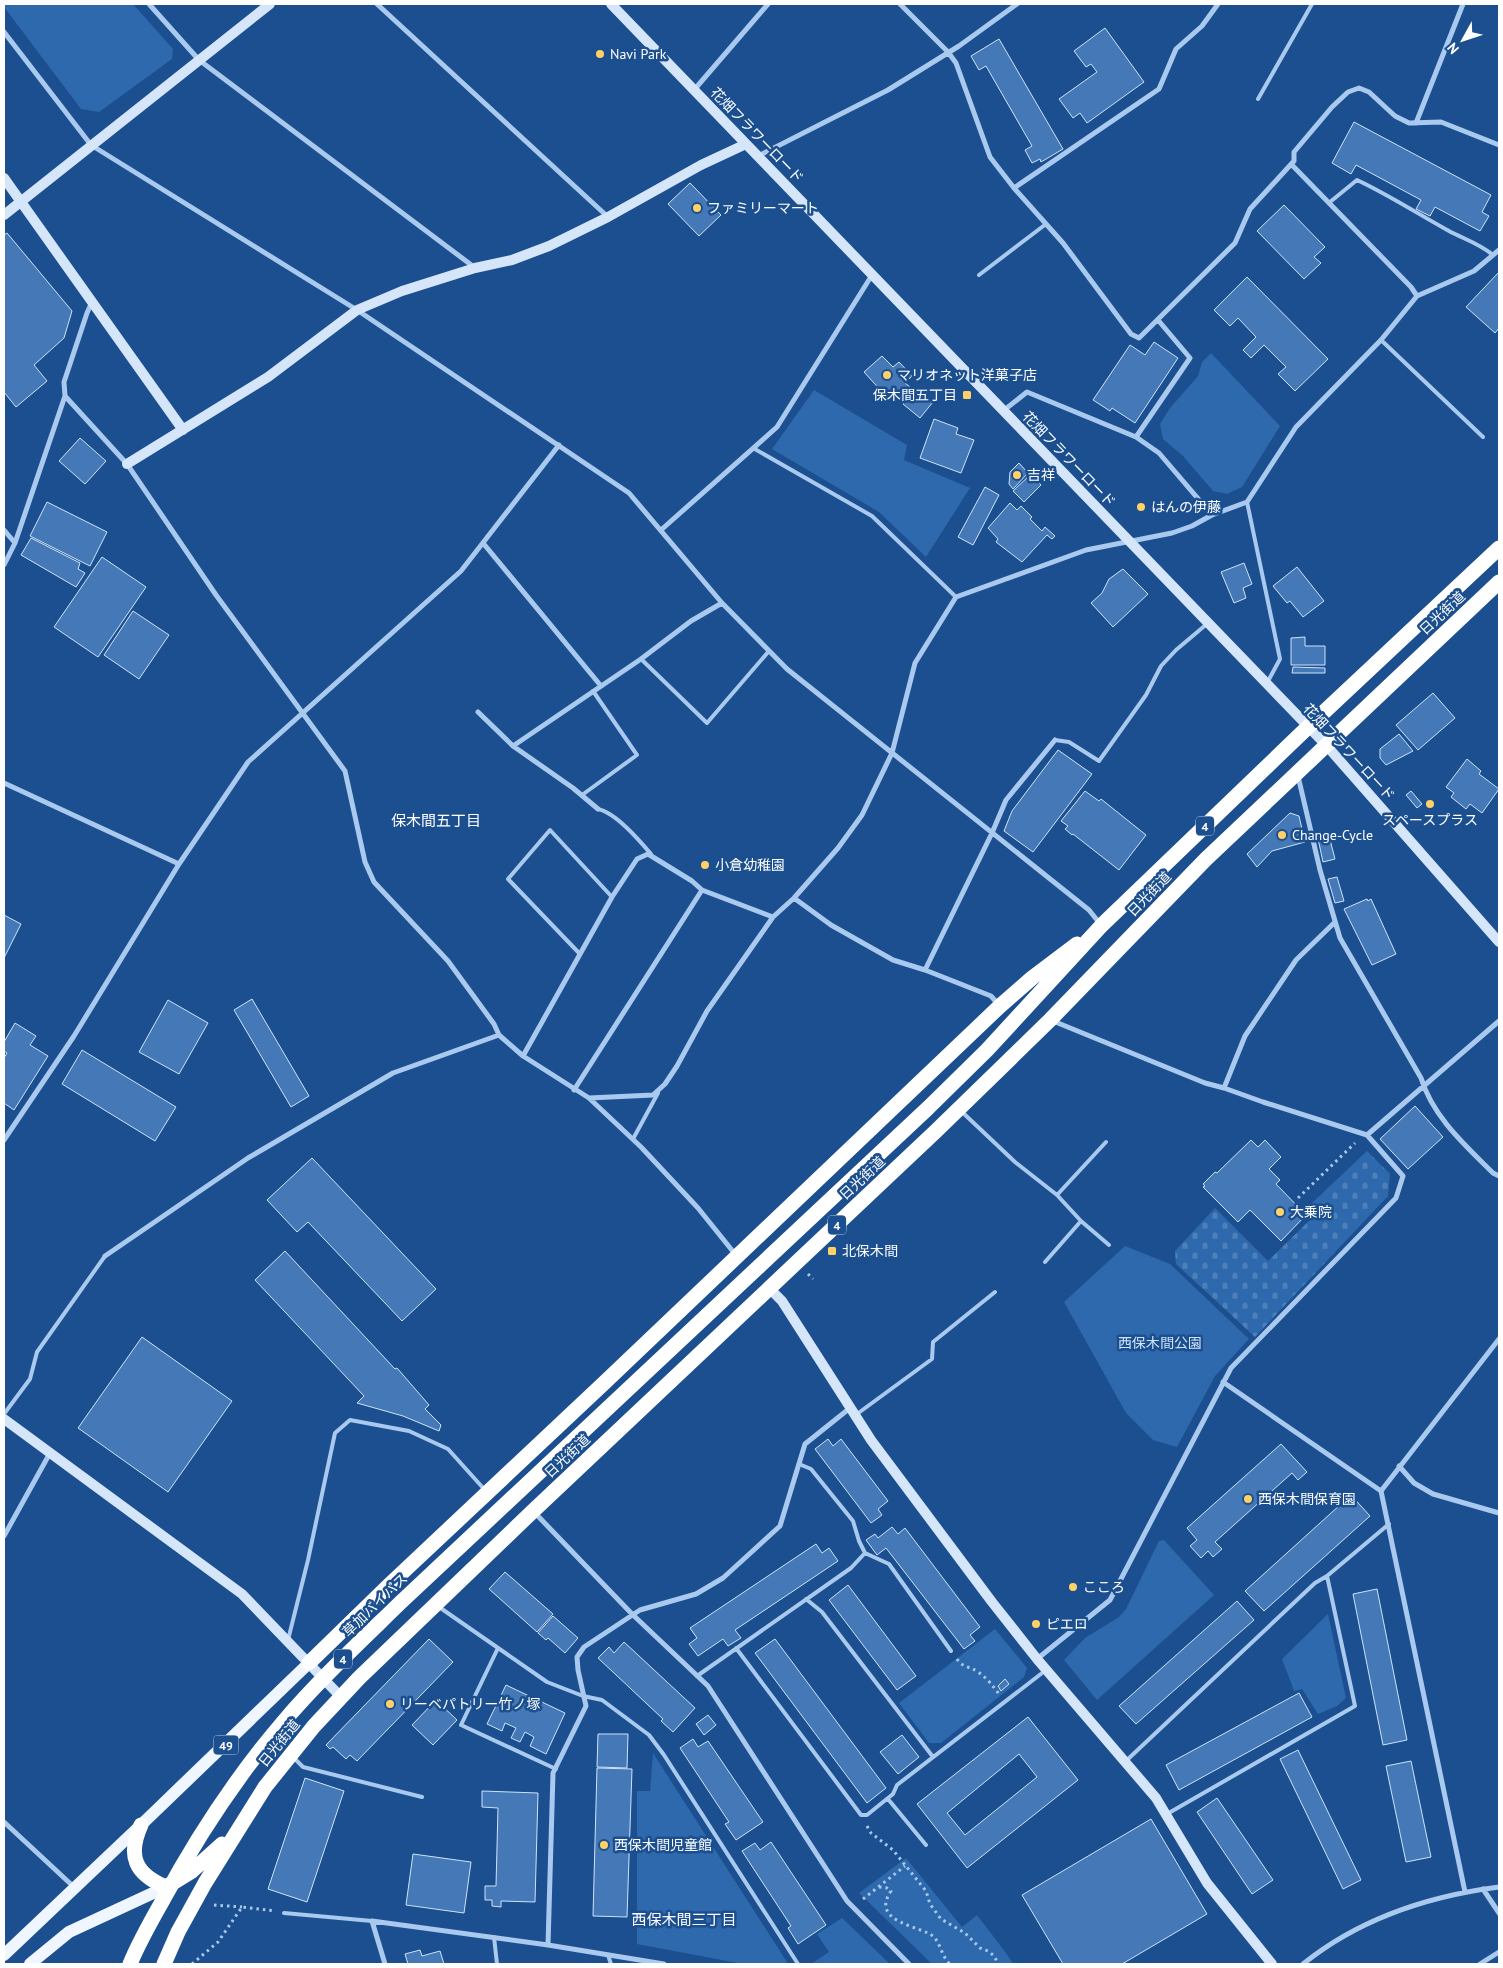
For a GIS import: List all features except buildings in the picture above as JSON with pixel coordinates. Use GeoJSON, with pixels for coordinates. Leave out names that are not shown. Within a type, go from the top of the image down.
{"type":"FeatureCollection","features":[{"type":"Feature","properties":{"kind":"highway","name":"日光街道"},"geometry":{"type":"LineString","coordinates":[[616,1401],[981,1057],[1102,925],[1308,727],[1499,548]]}},
{"type":"Feature","properties":{"kind":"highway","name":"日光街道"},"geometry":{"type":"LineString","coordinates":[[237,1829],[265,1787],[341,1697],[435,1604],[959,1108],[1050,1020],[1206,859],[1499,582]]}},
{"type":"Feature","properties":{"kind":"highway","name":"4"},"geometry":{"type":"LineString","coordinates":[[309,1663],[1000,1006],[1032,978],[1102,925]]}},
{"type":"Feature","properties":{"kind":"highway","name":"草加バイパス"},"geometry":{"type":"LineString","coordinates":[[130,1964],[176,1876],[214,1815],[249,1765],[284,1721],[394,1609],[616,1401]]}},
{"type":"Feature","properties":{"kind":"highway"},"geometry":{"type":"LineString","coordinates":[[141,1826],[135,1838],[134,1852],[137,1865],[145,1876],[166,1887]]}},
{"type":"Feature","properties":{"kind":"highway","name":"4"},"geometry":{"type":"LineString","coordinates":[[166,1887],[192,1871],[237,1829]]}},
{"type":"Feature","properties":{"kind":"highway","name":"4"},"geometry":{"type":"LineString","coordinates":[[164,1964],[192,1908],[237,1829]]}},
{"type":"Feature","properties":{"kind":"main road","name":"49"},"geometry":{"type":"LineString","coordinates":[[4,1955],[141,1826],[309,1663]]}},
{"type":"Feature","properties":{"kind":"main road"},"geometry":{"type":"LineString","coordinates":[[30,1964],[69,1932],[166,1887]]}},
{"type":"Feature","properties":{"kind":"street"},"geometry":{"type":"LineString","coordinates":[[149,4],[199,60],[475,268]]}},
{"type":"Feature","properties":{"kind":"street"},"geometry":{"type":"LineString","coordinates":[[4,215],[270,4]]}},
{"type":"Feature","properties":{"kind":"street"},"geometry":{"type":"LineString","coordinates":[[377,4],[608,218]]}},
{"type":"Feature","properties":{"kind":"street","name":"花畑フラワーロード"},"geometry":{"type":"LineString","coordinates":[[611,4],[1326,745],[1499,942]]}},
{"type":"Feature","properties":{"kind":"street"},"geometry":{"type":"LineString","coordinates":[[694,90],[768,4]]}},
{"type":"Feature","properties":{"kind":"street"},"geometry":{"type":"LineString","coordinates":[[900,4],[948,52],[956,63],[990,157],[1014,188],[1064,243],[1131,334],[1139,338],[1235,243],[1250,209],[1294,161],[1294,152],[1348,92],[1359,88],[1369,92],[1395,116],[1408,123],[1441,122],[1499,145]]}},
{"type":"Feature","properties":{"kind":"street"},"geometry":{"type":"LineString","coordinates":[[758,156],[888,90],[948,52],[1017,4]]}},
{"type":"Feature","properties":{"kind":"street"},"geometry":{"type":"LineString","coordinates":[[1014,188],[1159,88],[1176,49],[1202,26],[1218,4]]}},
{"type":"Feature","properties":{"kind":"street"},"geometry":{"type":"LineString","coordinates":[[1416,123],[1463,4]]}},
{"type":"Feature","properties":{"kind":"street"},"geometry":{"type":"LineString","coordinates":[[4,32],[90,145],[356,310],[629,493],[722,602],[787,669],[1089,910],[1102,925]]}},
{"type":"Feature","properties":{"kind":"street"},"geometry":{"type":"LineString","coordinates":[[127,464],[268,377],[356,310],[402,291],[475,268],[512,260],[548,246],[608,218],[701,165],[746,144]]}},
{"type":"Feature","properties":{"kind":"street"},"geometry":{"type":"LineString","coordinates":[[1291,164],[1330,202],[1411,287],[1417,296]]}},
{"type":"Feature","properties":{"kind":"street"},"geometry":{"type":"LineString","coordinates":[[4,178],[183,430]]}},
{"type":"Feature","properties":{"kind":"street"},"geometry":{"type":"LineString","coordinates":[[589,1098],[653,1095],[660,1088],[677,1066],[707,1011],[774,917],[794,898],[838,848],[862,815],[892,754],[915,663],[956,597],[1086,550],[1128,540],[1172,533],[1247,502],[1296,427],[1381,340],[1417,296],[1474,271],[1499,250]]}},
{"type":"Feature","properties":{"kind":"street"},"geometry":{"type":"LineString","coordinates":[[661,530],[777,427],[872,275]]}},
{"type":"Feature","properties":{"kind":"street"},"geometry":{"type":"LineString","coordinates":[[4,565],[15,544],[65,396],[64,382],[87,313],[93,302]]}},
{"type":"Feature","properties":{"kind":"street"},"geometry":{"type":"LineString","coordinates":[[1136,437],[1190,358],[1158,320]]}},
{"type":"Feature","properties":{"kind":"street"},"geometry":{"type":"LineString","coordinates":[[1004,411],[1027,392],[1136,437],[1159,453],[1212,515]]}},
{"type":"Feature","properties":{"kind":"street"},"geometry":{"type":"LineString","coordinates":[[65,396],[127,464],[216,595],[345,771],[365,862],[374,882],[448,961],[494,1024],[499,1035],[523,1056],[589,1098],[633,1139],[698,1208],[737,1257]]}},
{"type":"Feature","properties":{"kind":"street"},"geometry":{"type":"LineString","coordinates":[[4,1140],[74,1036],[180,864],[248,762],[460,571],[559,445]]}},
{"type":"Feature","properties":{"kind":"street"},"geometry":{"type":"LineString","coordinates":[[4,530],[15,544]]}},
{"type":"Feature","properties":{"kind":"street"},"geometry":{"type":"LineString","coordinates":[[483,543],[601,686]]}},
{"type":"Feature","properties":{"kind":"street"},"geometry":{"type":"LineString","coordinates":[[513,746],[641,659],[691,621],[722,602]]}},
{"type":"Feature","properties":{"kind":"street"},"geometry":{"type":"LineString","coordinates":[[478,712],[513,746],[582,795],[598,809]]}},
{"type":"Feature","properties":{"kind":"street"},"geometry":{"type":"LineString","coordinates":[[925,970],[992,833],[1006,800],[1054,740]]}},
{"type":"Feature","properties":{"kind":"street"},"geometry":{"type":"LineString","coordinates":[[1297,772],[1319,868],[1340,938],[1422,1078],[1426,1092],[1452,1131],[1499,1176]]}},
{"type":"Feature","properties":{"kind":"street"},"geometry":{"type":"LineString","coordinates":[[4,783],[180,864]]}},
{"type":"Feature","properties":{"kind":"street"},"geometry":{"type":"LineString","coordinates":[[523,1056],[579,953],[637,859],[648,854],[692,881],[702,890],[774,917]]}},
{"type":"Feature","properties":{"kind":"street"},"geometry":{"type":"LineString","coordinates":[[574,1090],[702,890]]}},
{"type":"Feature","properties":{"kind":"street"},"geometry":{"type":"LineString","coordinates":[[794,898],[817,916],[893,960],[925,970],[991,996],[1000,1006]]}},
{"type":"Feature","properties":{"kind":"street"},"geometry":{"type":"LineString","coordinates":[[1224,1088],[1244,1036],[1296,960],[1335,922]]}},
{"type":"Feature","properties":{"kind":"street"},"geometry":{"type":"LineString","coordinates":[[1037,1659],[1110,1600],[1231,1368],[1396,1198],[1403,1176],[1366,1134],[1205,1083],[1050,1020]]}},
{"type":"Feature","properties":{"kind":"street"},"geometry":{"type":"LineString","coordinates":[[1366,1134],[1499,1020]]}},
{"type":"Feature","properties":{"kind":"street"},"geometry":{"type":"LineString","coordinates":[[104,1256],[248,1158],[393,1073],[499,1035]]}},
{"type":"Feature","properties":{"kind":"street"},"geometry":{"type":"LineString","coordinates":[[769,1288],[782,1301],[871,1440],[986,1595],[1046,1670],[1156,1798],[1207,1883],[1272,1964]]}},
{"type":"Feature","properties":{"kind":"street"},"geometry":{"type":"LineString","coordinates":[[1381,1491],[1499,1339]]}},
{"type":"Feature","properties":{"kind":"street"},"geometry":{"type":"LineString","coordinates":[[1223,1382],[1381,1491],[1465,1892]]}},
{"type":"Feature","properties":{"kind":"street"},"geometry":{"type":"LineString","coordinates":[[548,1945],[553,1774],[586,1706],[577,1657],[584,1647],[632,1614],[696,1594],[723,1578],[780,1526],[805,1444],[853,1412]]}},
{"type":"Feature","properties":{"kind":"street"},"geometry":{"type":"LineString","coordinates":[[4,1419],[242,1594],[341,1697]]}},
{"type":"Feature","properties":{"kind":"street"},"geometry":{"type":"LineString","coordinates":[[5,1532],[50,1453]]}},
{"type":"Feature","properties":{"kind":"street"},"geometry":{"type":"LineString","coordinates":[[1399,1466],[1414,1483],[1432,1494],[1499,1513]]}},
{"type":"Feature","properties":{"kind":"street"},"geometry":{"type":"LineString","coordinates":[[533,1511],[632,1614],[708,1686],[847,1901],[909,1964]]}},
{"type":"Feature","properties":{"kind":"street"},"geometry":{"type":"LineString","coordinates":[[4,1822],[74,1888]]}},
{"type":"Feature","properties":{"kind":"street"},"geometry":{"type":"LineString","coordinates":[[1303,1964],[1346,1935],[1382,1917],[1423,1902],[1465,1892],[1499,1887]]}},
{"type":"Feature","properties":{"kind":"street"},"geometry":{"type":"LineString","coordinates":[[1484,1889],[1499,1913]]}},
{"type":"Feature","properties":{"kind":"street"},"geometry":{"type":"LineString","coordinates":[[386,1964],[372,1922],[494,1937],[664,1964]]}},
{"type":"Feature","properties":{"kind":"street"},"geometry":{"type":"LineString","coordinates":[[1480,1964],[1499,1952]]}},
{"type":"Feature","properties":{"kind":"lane"},"geometry":{"type":"LineString","coordinates":[[1258,99],[1312,4]]}},
{"type":"Feature","properties":{"kind":"lane"},"geometry":{"type":"LineString","coordinates":[[1330,202],[1357,180],[1394,198],[1450,231],[1485,248],[1494,255]]}},
{"type":"Feature","properties":{"kind":"lane"},"geometry":{"type":"LineString","coordinates":[[979,275],[1046,224]]}},
{"type":"Feature","properties":{"kind":"lane"},"geometry":{"type":"LineString","coordinates":[[1381,340],[1483,437]]}},
{"type":"Feature","properties":{"kind":"lane"},"geometry":{"type":"LineString","coordinates":[[753,448],[872,516],[956,597]]}},
{"type":"Feature","properties":{"kind":"lane"},"geometry":{"type":"LineString","coordinates":[[1247,502],[1280,660],[1266,684]]}},
{"type":"Feature","properties":{"kind":"lane"},"geometry":{"type":"LineString","coordinates":[[1054,740],[1070,742],[1099,761],[1146,695],[1162,666],[1176,650],[1208,623]]}},
{"type":"Feature","properties":{"kind":"lane"},"geometry":{"type":"LineString","coordinates":[[641,659],[707,723],[768,651]]}},
{"type":"Feature","properties":{"kind":"lane"},"geometry":{"type":"LineString","coordinates":[[582,795],[636,754],[594,691]]}},
{"type":"Feature","properties":{"kind":"lane"},"geometry":{"type":"LineString","coordinates":[[598,809],[617,820],[639,840],[653,857]]}},
{"type":"Feature","properties":{"kind":"lane"},"geometry":{"type":"LineString","coordinates":[[579,953],[508,879],[550,830],[612,897]]}},
{"type":"Feature","properties":{"kind":"lane"},"geometry":{"type":"LineString","coordinates":[[633,1139],[660,1088]]}},
{"type":"Feature","properties":{"kind":"lane"},"geometry":{"type":"LineString","coordinates":[[959,1108],[1015,1162],[1057,1196],[1081,1221],[1109,1245]]}},
{"type":"Feature","properties":{"kind":"lane"},"geometry":{"type":"LineString","coordinates":[[1057,1196],[1106,1142]]}},
{"type":"Feature","properties":{"kind":"lane"},"geometry":{"type":"LineString","coordinates":[[1045,1262],[1081,1221]]}},
{"type":"Feature","properties":{"kind":"lane"},"geometry":{"type":"LineString","coordinates":[[4,1414],[30,1380],[37,1352],[104,1256]]}},
{"type":"Feature","properties":{"kind":"lane"},"geometry":{"type":"LineString","coordinates":[[853,1412],[932,1359],[933,1342],[995,1292]]}},
{"type":"Feature","properties":{"kind":"lane"},"geometry":{"type":"LineString","coordinates":[[288,1640],[308,1560],[335,1433],[350,1420],[409,1431],[448,1449],[488,1492]]}},
{"type":"Feature","properties":{"kind":"lane"},"geometry":{"type":"LineString","coordinates":[[799,1464],[812,1469],[854,1521],[859,1542],[865,1553],[889,1564],[951,1651]]}},
{"type":"Feature","properties":{"kind":"lane"},"geometry":{"type":"LineString","coordinates":[[1125,1762],[1315,1583],[1327,1576],[1389,1524]]}},
{"type":"Feature","properties":{"kind":"lane"},"geometry":{"type":"LineString","coordinates":[[697,1676],[851,1568],[865,1553]]}},
{"type":"Feature","properties":{"kind":"lane"},"geometry":{"type":"LineString","coordinates":[[1166,1814],[1355,1706],[1327,1576]]}},
{"type":"Feature","properties":{"kind":"lane"},"geometry":{"type":"LineString","coordinates":[[806,1599],[822,1612],[933,1757]]}},
{"type":"Feature","properties":{"kind":"lane"},"geometry":{"type":"LineString","coordinates":[[435,1604],[548,1682],[584,1696],[602,1700],[649,1735],[664,1755],[798,1964]]}},
{"type":"Feature","properties":{"kind":"lane"},"geometry":{"type":"LineString","coordinates":[[498,1648],[461,1725],[556,1769]]}},
{"type":"Feature","properties":{"kind":"lane"},"geometry":{"type":"LineString","coordinates":[[736,1648],[861,1815],[867,1815],[888,1799],[893,1794],[897,1785],[1046,1670]]}},
{"type":"Feature","properties":{"kind":"lane"},"geometry":{"type":"LineString","coordinates":[[291,1755],[303,1767],[422,1797]]}},
{"type":"Feature","properties":{"kind":"lane"},"geometry":{"type":"LineString","coordinates":[[888,1799],[926,1845]]}},
{"type":"Feature","properties":{"kind":"lane"},"geometry":{"type":"LineString","coordinates":[[284,1913],[372,1922]]}},
{"type":"Feature","properties":{"kind":"lane"},"geometry":{"type":"LineString","coordinates":[[494,1937],[496,1964]]}},
{"type":"Feature","properties":{"kind":"lane"},"geometry":{"type":"LineString","coordinates":[[608,1955],[611,1964]]}},
{"type":"Feature","properties":{"kind":"path"},"geometry":{"type":"LineString","coordinates":[[1298,1198],[1366,1134]]}},
{"type":"Feature","properties":{"kind":"path"},"geometry":{"type":"LineString","coordinates":[[951,1651],[963,1666],[976,1670],[986,1678],[1005,1701]]}},
{"type":"Feature","properties":{"kind":"path"},"geometry":{"type":"LineString","coordinates":[[861,1815],[872,1833],[893,1850],[906,1866],[926,1892],[930,1904],[941,1919],[965,1933],[980,1948],[988,1951],[1000,1964]]}},
{"type":"Feature","properties":{"kind":"path"},"geometry":{"type":"LineString","coordinates":[[860,1901],[906,1866]]}},
{"type":"Feature","properties":{"kind":"path"},"geometry":{"type":"LineString","coordinates":[[879,1887],[887,1888],[891,1891],[886,1904],[888,1911],[894,1919],[933,1936],[950,1964]]}},
{"type":"Feature","properties":{"kind":"path"},"geometry":{"type":"LineString","coordinates":[[214,1905],[284,1913]]}},
{"type":"Feature","properties":{"kind":"path"},"geometry":{"type":"LineString","coordinates":[[192,1964],[218,1942],[242,1907]]}},
{"type":"Feature","properties":{"kind":"green space"},"geometry":{"type":"Polygon","coordinates":[[[4,4],[133,4],[173,49],[172,59],[99,112],[81,109],[4,7],[4,4]]]}},
{"type":"Feature","properties":{"kind":"green space"},"geometry":{"type":"Polygon","coordinates":[[[1211,353],[1280,426],[1242,487],[1227,494],[1213,491],[1183,456],[1163,439],[1160,424],[1170,408],[1198,376],[1202,362],[1211,353]]]}},
{"type":"Feature","properties":{"kind":"green space"},"geometry":{"type":"Polygon","coordinates":[[[814,390],[907,445],[904,460],[970,488],[926,557],[879,512],[772,449],[814,390]]]}},
{"type":"Feature","properties":{"kind":"green space"},"geometry":{"type":"Polygon","coordinates":[[[1367,1151],[1390,1174],[1388,1196],[1255,1337],[1176,1264],[1175,1251],[1215,1208],[1268,1261],[1317,1213],[1311,1204],[1367,1151]]]}},
{"type":"Feature","properties":{"kind":"green space","name":"西保木間公園"},"geometry":{"type":"Polygon","coordinates":[[[1125,1246],[1170,1264],[1249,1339],[1215,1376],[1177,1447],[1153,1440],[1126,1413],[1064,1302],[1125,1246]]]}},
{"type":"Feature","properties":{"kind":"green space"},"geometry":{"type":"Polygon","coordinates":[[[1164,1540],[1214,1595],[1097,1700],[1064,1660],[1085,1638],[1119,1617],[1126,1609],[1159,1541],[1164,1540]]]}},
{"type":"Feature","properties":{"kind":"green space"},"geometry":{"type":"Polygon","coordinates":[[[1328,1614],[1346,1698],[1337,1706],[1318,1714],[1302,1689],[1294,1691],[1282,1659],[1328,1614]]]}},
{"type":"Feature","properties":{"kind":"green space"},"geometry":{"type":"Polygon","coordinates":[[[995,1629],[1027,1668],[1024,1677],[941,1743],[929,1743],[899,1703],[995,1629]]]}},
{"type":"Feature","properties":{"kind":"green space"},"geometry":{"type":"Polygon","coordinates":[[[653,1753],[787,1962],[786,1964],[743,1964],[637,1944],[637,1791],[650,1791],[653,1753]]]}},
{"type":"Feature","properties":{"kind":"green space"},"geometry":{"type":"Polygon","coordinates":[[[906,1858],[962,1927],[977,1915],[1013,1964],[932,1964],[859,1893],[906,1858]]]}},
{"type":"Feature","properties":{"kind":"green space"},"geometry":{"type":"Polygon","coordinates":[[[842,1918],[890,1964],[811,1964],[829,1952],[817,1934],[842,1918]]]}},
{"type":"Feature","properties":{"kind":"place","name":"Navi Park"},"geometry":{"type":"Point","coordinates":[600,54]}},
{"type":"Feature","properties":{"kind":"place","name":"ファミリーマート"},"geometry":{"type":"Point","coordinates":[697,208]}},
{"type":"Feature","properties":{"kind":"place","name":"マリオネット洋菓子店"},"geometry":{"type":"Point","coordinates":[887,375]}},
{"type":"Feature","properties":{"kind":"place","name":"保木間五丁目"},"geometry":{"type":"Point","coordinates":[967,395]}},
{"type":"Feature","properties":{"kind":"place","name":"吉祥"},"geometry":{"type":"Point","coordinates":[1017,475]}},
{"type":"Feature","properties":{"kind":"place","name":"はんの伊藤"},"geometry":{"type":"Point","coordinates":[1141,507]}},
{"type":"Feature","properties":{"kind":"place","name":"スペースプラス"},"geometry":{"type":"Point","coordinates":[1430,804]}},
{"type":"Feature","properties":{"kind":"place","name":"Change-Cycle"},"geometry":{"type":"Point","coordinates":[1282,835]}},
{"type":"Feature","properties":{"kind":"place","name":"小倉幼稚園"},"geometry":{"type":"Point","coordinates":[705,865]}},
{"type":"Feature","properties":{"kind":"place","name":"大乗院"},"geometry":{"type":"Point","coordinates":[1280,1212]}},
{"type":"Feature","properties":{"kind":"place","name":"北保木間"},"geometry":{"type":"Point","coordinates":[832,1251]}},
{"type":"Feature","properties":{"kind":"place","name":"西保木間保育園"},"geometry":{"type":"Point","coordinates":[1248,1499]}},
{"type":"Feature","properties":{"kind":"place","name":"こころ"},"geometry":{"type":"Point","coordinates":[1073,1587]}},
{"type":"Feature","properties":{"kind":"place","name":"ピエロ"},"geometry":{"type":"Point","coordinates":[1036,1624]}},
{"type":"Feature","properties":{"kind":"place","name":"リーベパトリー竹ノ塚"},"geometry":{"type":"Point","coordinates":[390,1704]}},
{"type":"Feature","properties":{"kind":"place","name":"西保木間児童館"},"geometry":{"type":"Point","coordinates":[604,1845]}},
{"type":"Feature","properties":{"kind":"district","name":"保木間五丁目"},"geometry":{"type":"Point","coordinates":[436,820]}},
{"type":"Feature","properties":{"kind":"district","name":"西保木間三丁目"},"geometry":{"type":"Point","coordinates":[684,1919]}}]}
